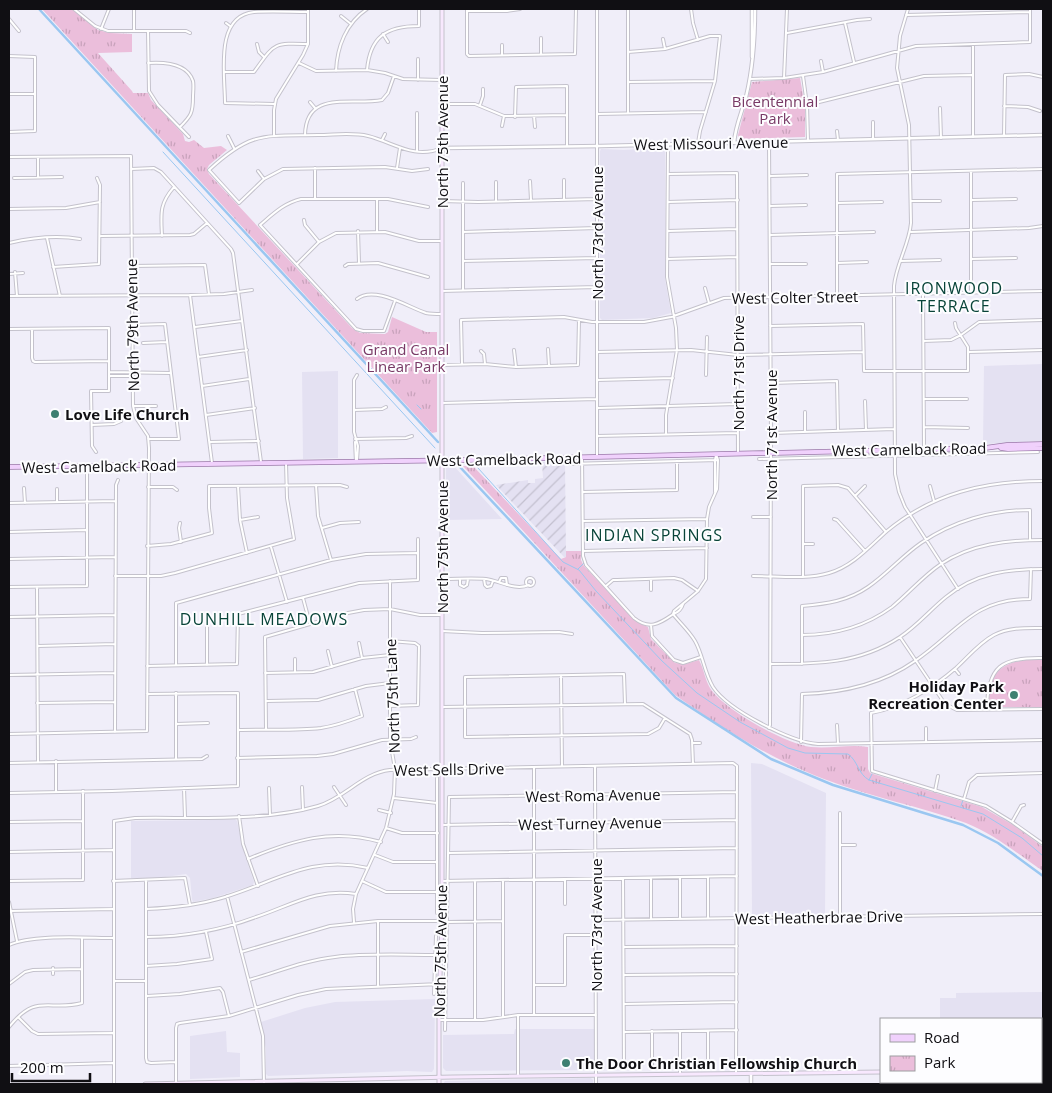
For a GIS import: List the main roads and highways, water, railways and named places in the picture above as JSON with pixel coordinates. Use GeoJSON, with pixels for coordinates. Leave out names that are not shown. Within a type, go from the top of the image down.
{"type":"FeatureCollection","features":[{"type":"Feature","properties":{"kind":"main road","name":"North 75th Avenue"},"geometry":{"type":"LineString","coordinates":[[439,1084],[442,921],[442,9]]}},
{"type":"Feature","properties":{"kind":"main road","name":"West Camelback Road"},"geometry":{"type":"LineString","coordinates":[[9,467],[442,461],[894,450],[1043,444]]}},
{"type":"Feature","properties":{"kind":"main road","name":"West Camelback Road"},"geometry":{"type":"LineString","coordinates":[[999,447],[1008,449],[1043,448]]}},
{"type":"Feature","properties":{"kind":"main road"},"geometry":{"type":"LineString","coordinates":[[145,1084],[354,1081],[439,1077],[880,1072]]}},
{"type":"Feature","properties":{"kind":"waterway"},"geometry":{"type":"LineString","coordinates":[[39,9],[438,442]]}},
{"type":"Feature","properties":{"kind":"waterway"},"geometry":{"type":"LineString","coordinates":[[163,152],[435,448]]}},
{"type":"Feature","properties":{"kind":"waterway"},"geometry":{"type":"LineString","coordinates":[[417,405],[421,409]]}},
{"type":"Feature","properties":{"kind":"waterway"},"geometry":{"type":"LineString","coordinates":[[459,466],[676,698],[771,759],[833,785],[963,825],[998,843],[1043,876]]}},
{"type":"Feature","properties":{"kind":"waterway"},"geometry":{"type":"LineString","coordinates":[[478,468],[563,562],[579,570],[596,591],[662,661],[697,693],[740,722],[788,748],[805,753],[848,754],[862,774],[869,780],[983,814],[1022,838],[1043,856]]}},
{"type":"Feature","properties":{"kind":"waterway"},"geometry":{"type":"LineString","coordinates":[[578,569],[584,563]]}},
{"type":"Feature","properties":{"kind":"waterway"},"geometry":{"type":"LineString","coordinates":[[869,780],[872,774]]}},
{"type":"Feature","properties":{"kind":"waterway"},"geometry":{"type":"LineString","coordinates":[[961,806],[963,800]]}},
{"type":"Feature","properties":{"kind":"place","name":"Love Life Church"},"geometry":{"type":"Point","coordinates":[55,414]}},
{"type":"Feature","properties":{"kind":"place","name":"Holiday Park Recreation Center"},"geometry":{"type":"Point","coordinates":[1014,695]}},
{"type":"Feature","properties":{"kind":"place","name":"The Door Christian Fellowship Church"},"geometry":{"type":"Point","coordinates":[566,1063]}},
{"type":"Feature","properties":{"kind":"district","name":"IRONWOOD TERRACE"},"geometry":{"type":"Point","coordinates":[954,297]}},
{"type":"Feature","properties":{"kind":"district","name":"INDIAN SPRINGS"},"geometry":{"type":"Point","coordinates":[654,535]}},
{"type":"Feature","properties":{"kind":"district","name":"DUNHILL MEADOWS"},"geometry":{"type":"Point","coordinates":[264,619]}},
{"type":"Feature","properties":{"kind":"park label","name":"Bicentennial Park"},"geometry":{"type":"Point","coordinates":[775,110]}},
{"type":"Feature","properties":{"kind":"park label","name":"Grand Canal Linear Park"},"geometry":{"type":"Point","coordinates":[406,358]}}]}
